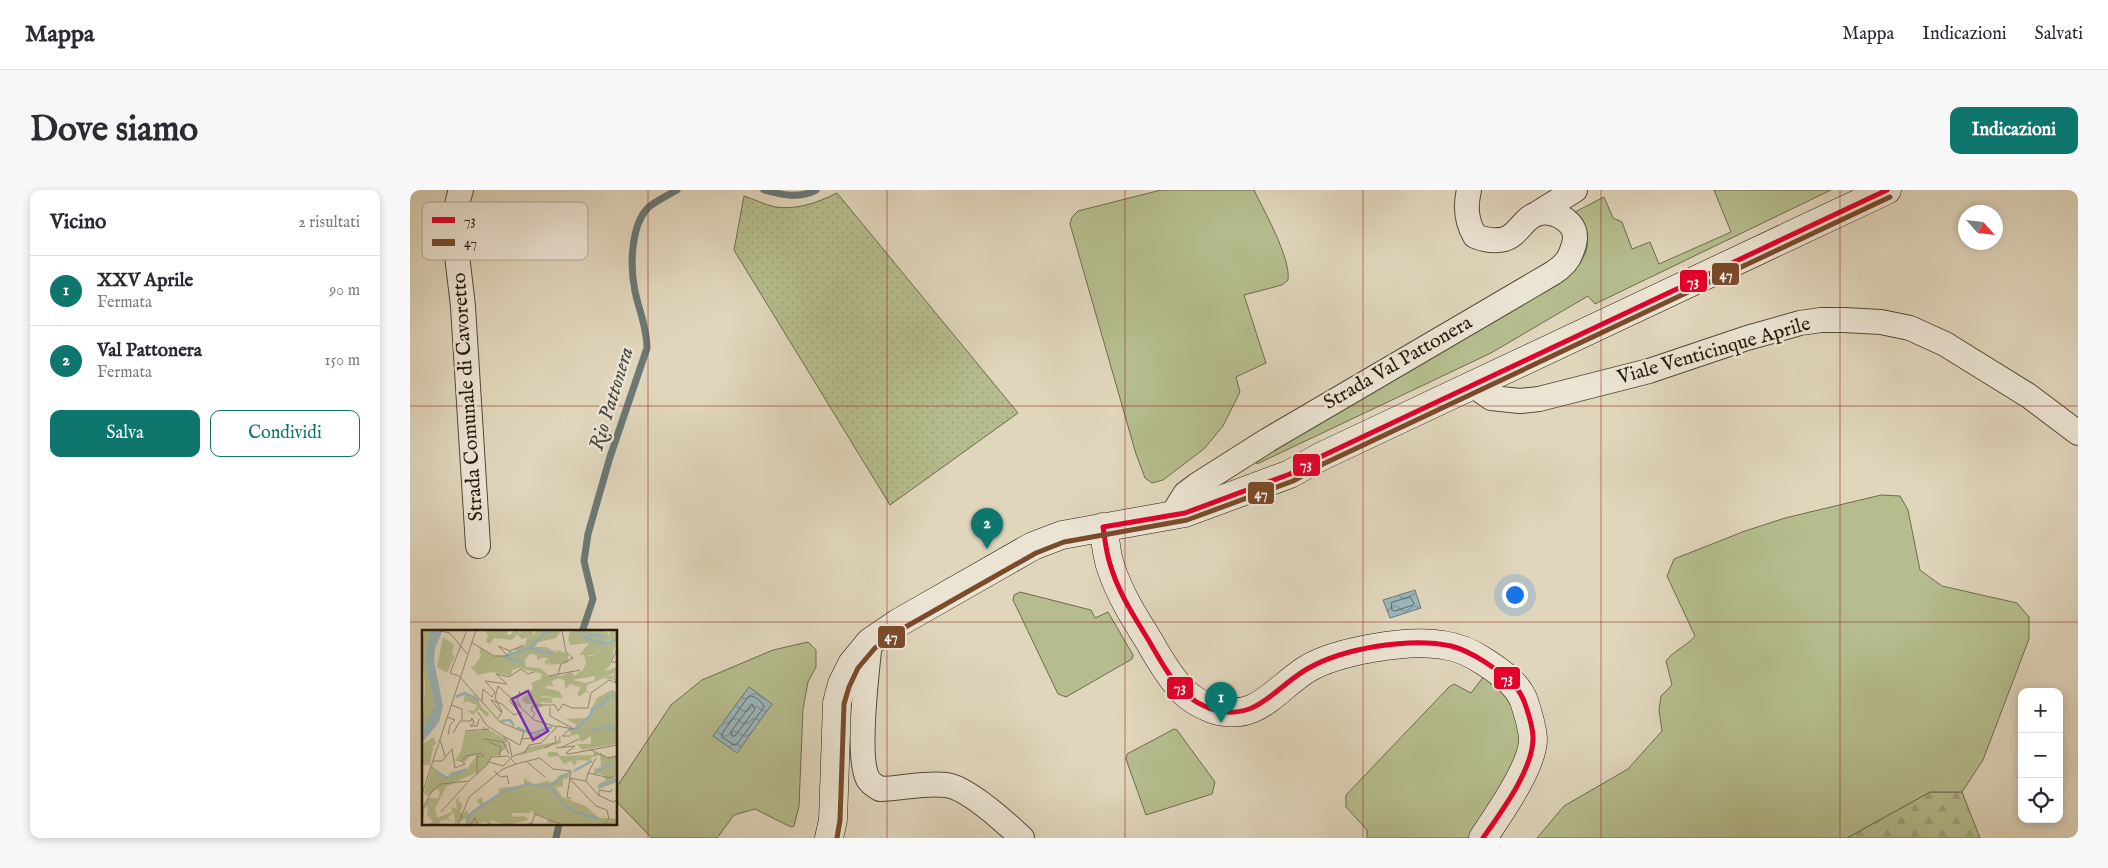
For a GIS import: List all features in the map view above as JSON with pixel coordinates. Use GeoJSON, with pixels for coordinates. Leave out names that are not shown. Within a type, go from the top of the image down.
{"type":"FeatureCollection","features":[{"type":"Feature","properties":{"kind":"street","name":"Strada Comunale di Cavoretto"},"geometry":{"type":"LineString","coordinates":[[457,202],[461,190]]}},
{"type":"Feature","properties":{"kind":"street"},"geometry":{"type":"LineString","coordinates":[[1469,190],[1466,201],[1469,226],[1475,236],[1485,240],[1506,238],[1516,232],[1527,220],[1575,190]]}},
{"type":"Feature","properties":{"kind":"street"},"geometry":{"type":"LineString","coordinates":[[829,838],[833,820],[837,703],[842,684],[852,664],[870,642],[898,623],[1034,546],[1062,535],[1172,515],[1212,504],[1290,474],[1320,457],[1887,190]]}},
{"type":"Feature","properties":{"kind":"street","name":"Strada Val Pattonera"},"geometry":{"type":"LineString","coordinates":[[1172,515],[1184,494],[1268,440],[1562,268],[1574,247],[1576,236],[1573,227],[1557,214],[1538,213]]}},
{"type":"Feature","properties":{"kind":"street","name":"Strada Comunale di Cavoretto"},"geometry":{"type":"LineString","coordinates":[[459,260],[465,332],[478,546]]}},
{"type":"Feature","properties":{"kind":"street","name":"Viale Venticinque Aprile"},"geometry":{"type":"LineString","coordinates":[[1474,386],[1491,398],[1520,401],[1538,399],[1649,371],[1747,338],[1800,323],[1821,320],[1881,322],[1910,328],[1945,344],[2029,396],[2078,433]]}},
{"type":"Feature","properties":{"kind":"street"},"geometry":{"type":"LineString","coordinates":[[1103,527],[1110,565],[1120,594],[1154,651],[1169,675],[1185,693],[1212,709],[1233,712],[1252,709],[1275,696],[1307,669],[1324,661],[1366,650],[1412,644],[1443,644],[1461,649],[1479,658],[1509,680],[1522,696],[1530,718],[1533,740],[1520,778],[1483,838]]}},
{"type":"Feature","properties":{"kind":"street"},"geometry":{"type":"LineString","coordinates":[[870,642],[864,697],[863,750],[867,778],[880,789],[933,785],[955,787],[967,793],[1022,838]]}},
{"type":"Feature","properties":{"kind":"green space"},"geometry":{"type":"Polygon","coordinates":[[[1161,190],[1254,190],[1281,247],[1288,271],[1288,280],[1282,285],[1244,295],[1266,363],[1236,377],[1240,392],[1223,426],[1204,449],[1163,480],[1152,483],[1145,478],[1136,454],[1070,224],[1072,217],[1078,211],[1161,190]]]}},
{"type":"Feature","properties":{"kind":"green space"},"geometry":{"type":"Polygon","coordinates":[[[1714,190],[1831,190],[1595,304],[1588,296],[1491,353],[1257,464],[1256,461],[1571,273],[1583,258],[1587,243],[1584,228],[1573,213],[1604,197],[1613,218],[1622,222],[1632,249],[1650,242],[1659,264],[1731,232],[1714,190]]]}},
{"type":"Feature","properties":{"kind":"green space"},"geometry":{"type":"Polygon","coordinates":[[[837,193],[1018,413],[890,505],[734,250],[744,196],[767,205],[783,208],[799,207],[814,203],[837,193]]]}},
{"type":"Feature","properties":{"kind":"green space"},"geometry":{"type":"Polygon","coordinates":[[[1881,495],[1900,496],[1908,510],[1920,570],[1942,586],[2017,603],[2029,617],[2029,639],[1983,760],[1962,792],[1930,792],[1847,838],[1537,838],[1564,806],[1628,769],[1662,731],[1659,710],[1661,696],[1672,685],[1666,661],[1695,636],[1667,576],[1674,559],[1745,531],[1785,518],[1881,495]]]}},
{"type":"Feature","properties":{"kind":"green space"},"geometry":{"type":"Polygon","coordinates":[[[1020,592],[1091,610],[1095,618],[1108,612],[1133,655],[1132,659],[1066,697],[1058,694],[1013,600],[1014,595],[1020,592]]]}},
{"type":"Feature","properties":{"kind":"green space"},"geometry":{"type":"Polygon","coordinates":[[[808,642],[816,650],[816,667],[808,682],[803,709],[799,806],[794,826],[791,827],[755,809],[734,815],[717,838],[652,838],[618,803],[618,785],[671,705],[702,680],[773,650],[808,642]]]}},
{"type":"Feature","properties":{"kind":"green space"},"geometry":{"type":"Polygon","coordinates":[[[1484,676],[1510,695],[1525,750],[1474,838],[1367,838],[1367,830],[1346,807],[1346,795],[1449,687],[1454,684],[1471,693],[1484,676]]]}},
{"type":"Feature","properties":{"kind":"green space"},"geometry":{"type":"Polygon","coordinates":[[[1174,729],[1177,730],[1215,782],[1212,794],[1146,815],[1126,759],[1127,754],[1174,729]]]}},
{"type":"Feature","properties":{"kind":"green space"},"geometry":{"type":"Polygon","coordinates":[[[1930,792],[1962,792],[1980,838],[1847,838],[1930,792]]]}},
{"type":"Feature","properties":{"kind":"water"},"geometry":{"type":"Polygon","coordinates":[[[1415,590],[1421,608],[1390,618],[1383,600],[1415,590]]]}},
{"type":"Feature","properties":{"kind":"water"},"geometry":{"type":"Polygon","coordinates":[[[749,687],[772,704],[737,753],[713,736],[749,687]]]}},
{"type":"Feature","properties":{"kind":"waterway","name":"Rio Pattonera"},"geometry":{"type":"LineString","coordinates":[[583,630],[593,599],[584,561],[588,534],[610,457],[647,348],[647,340],[633,281],[632,258],[635,234],[643,214],[650,206],[677,190]]}},
{"type":"Feature","properties":{"kind":"waterway","name":"Rio Pattonera"},"geometry":{"type":"LineString","coordinates":[[764,190],[784,195],[803,194],[816,190]]}},
{"type":"Feature","properties":{"kind":"waterway","name":"Rio Pattonera"},"geometry":{"type":"LineString","coordinates":[[556,838],[559,826]]}},
{"type":"Feature","properties":{"kind":"transit line","name":"73"},"geometry":{"type":"LineString","coordinates":[[1103,527],[1185,513],[1290,474],[1320,457],[1887,190]]}},
{"type":"Feature","properties":{"kind":"transit line","name":"47"},"geometry":{"type":"LineString","coordinates":[[837,838],[840,820],[844,704],[849,687],[858,668],[875,648],[902,629],[1036,553],[1064,542],[1187,520],[1293,481],[1323,464],[1890,197]]}},
{"type":"Feature","properties":{"kind":"transit line","name":"73"},"geometry":{"type":"LineString","coordinates":[[1103,527],[1113,574],[1132,613],[1173,680],[1189,697],[1208,708],[1227,712],[1253,708],[1295,677],[1322,662],[1358,650],[1397,644],[1416,643],[1455,647],[1477,657],[1513,683],[1521,695],[1529,714],[1533,738],[1532,750],[1515,790],[1483,838]]}},
{"type":"Feature","properties":{"kind":"place","name":"Val Pattonera"},"geometry":{"type":"Point","coordinates":[987,549]}},
{"type":"Feature","properties":{"kind":"place","name":"XXV Aprile"},"geometry":{"type":"Point","coordinates":[1221,723]}}]}
